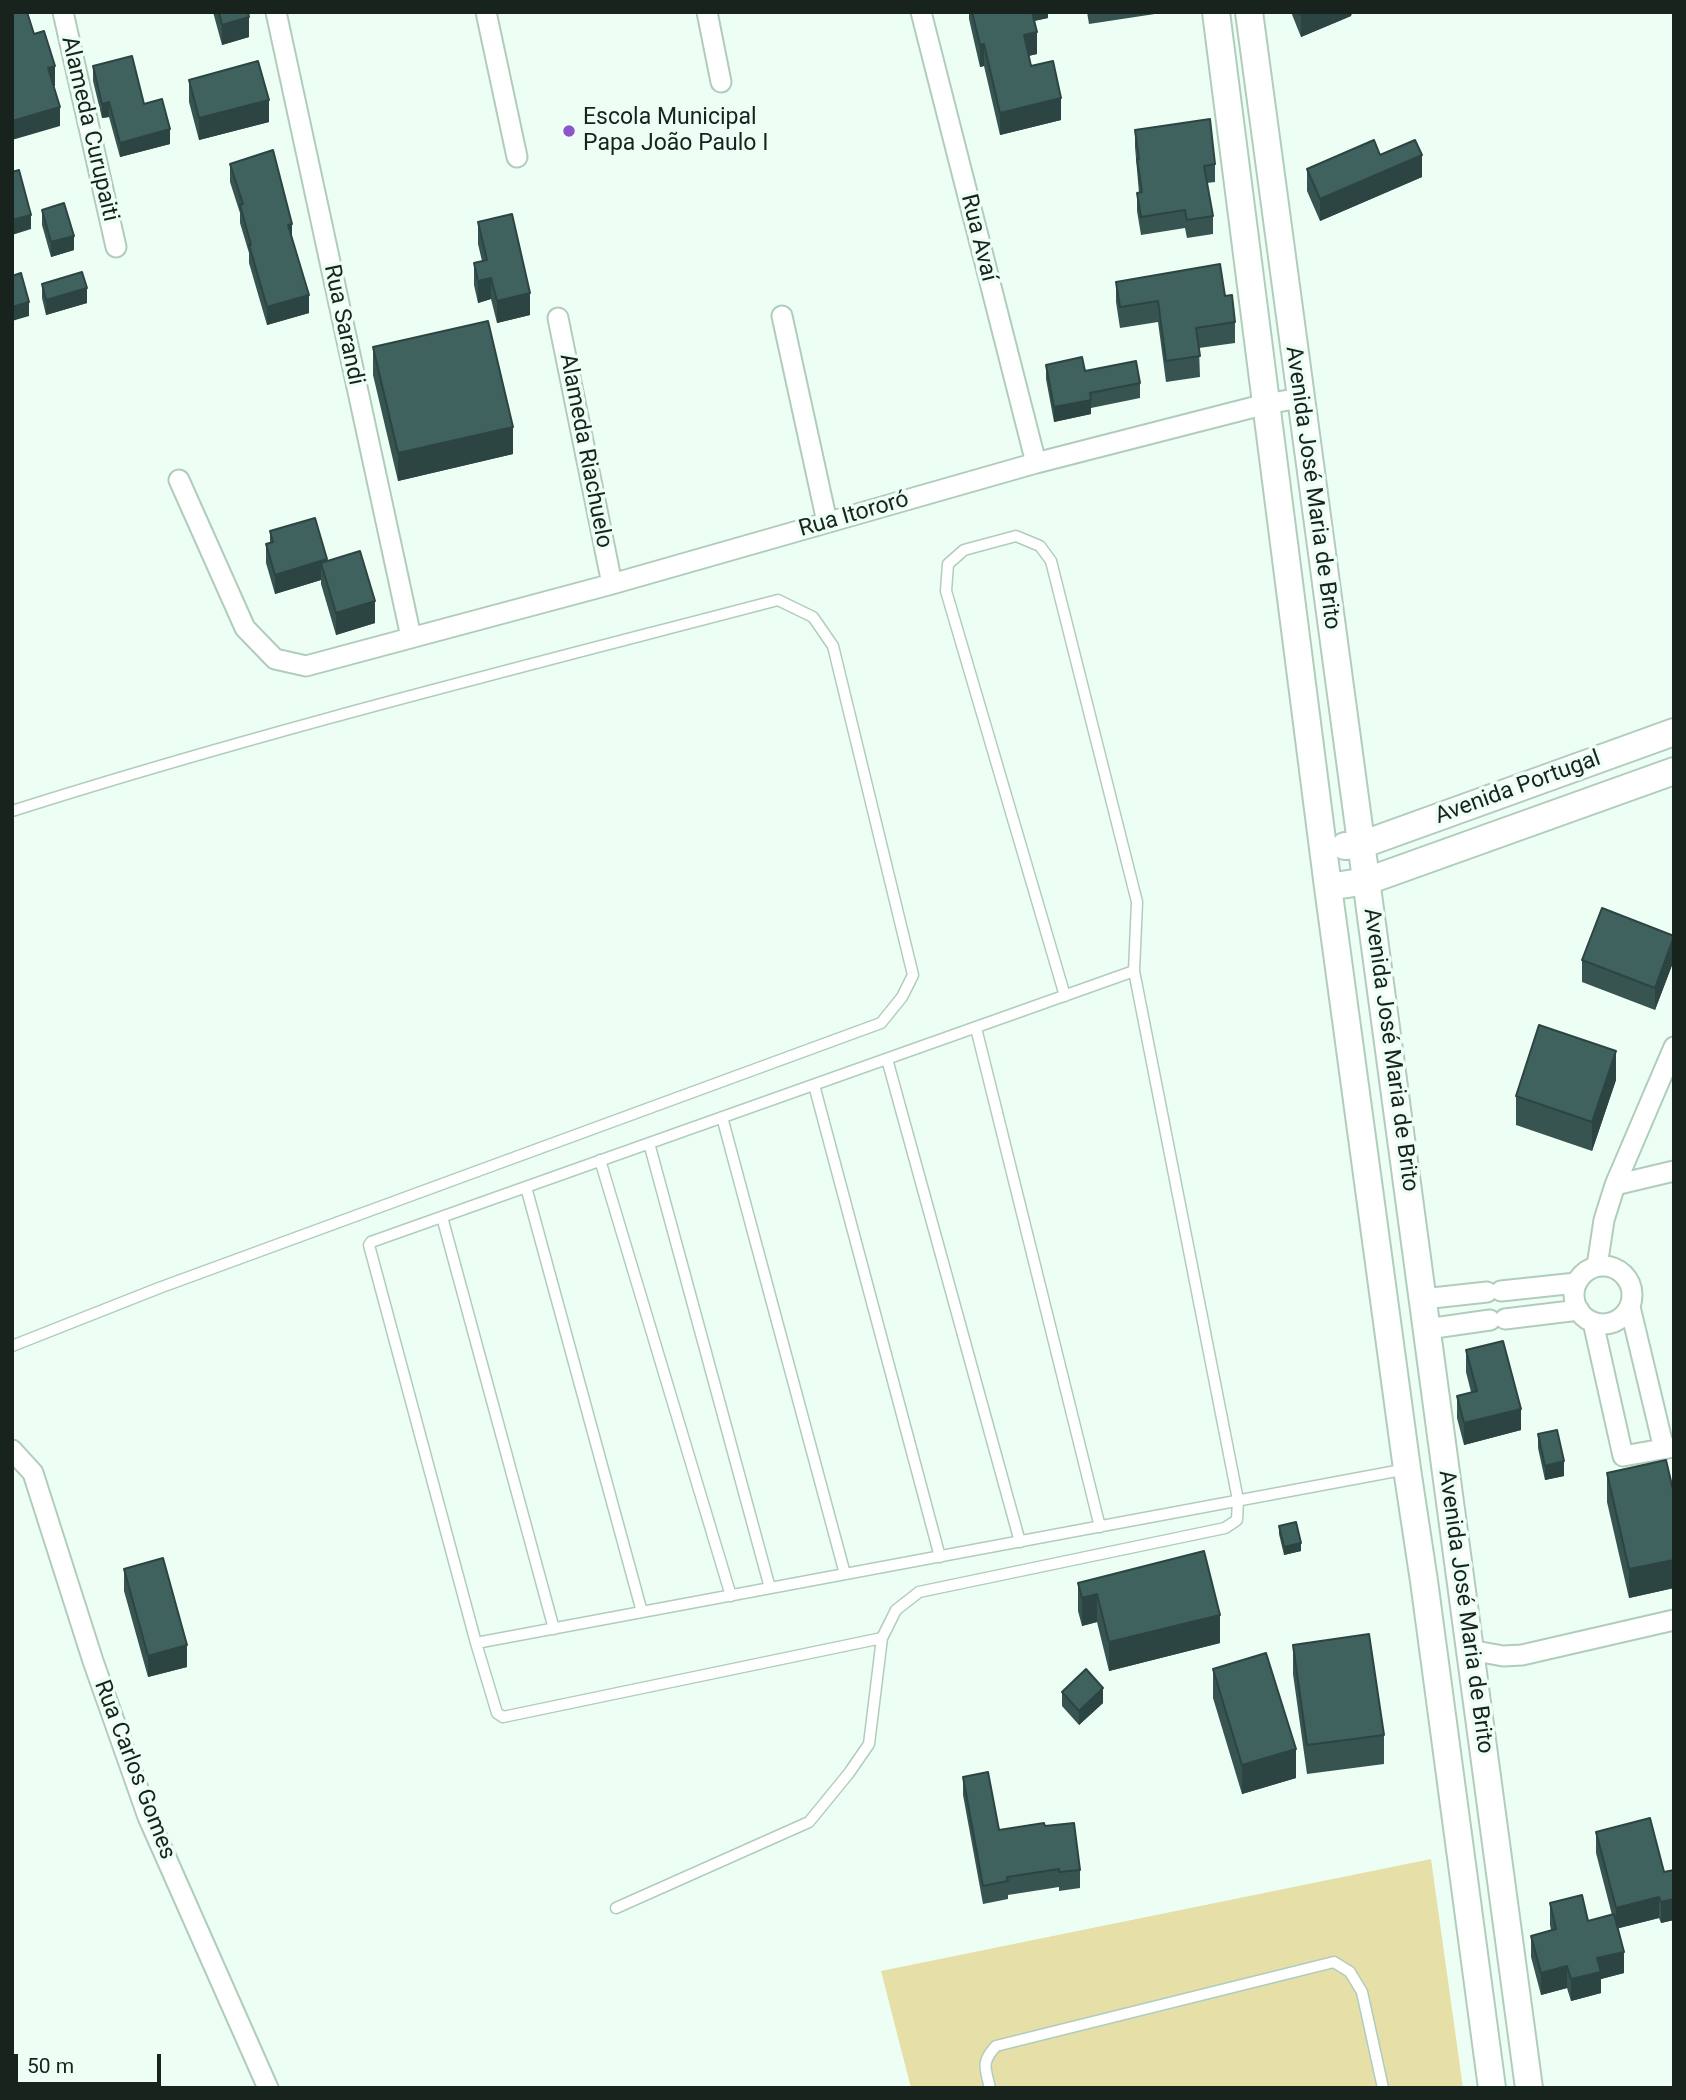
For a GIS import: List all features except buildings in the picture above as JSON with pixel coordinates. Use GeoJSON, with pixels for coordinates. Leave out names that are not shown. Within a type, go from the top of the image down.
{"type":"FeatureCollection","features":[{"type":"Feature","properties":{"kind":"main road","name":"Avenida José Maria de Brito"},"geometry":{"type":"LineString","coordinates":[[1216,12],[1328,887],[1492,2088]]}},
{"type":"Feature","properties":{"kind":"main road","name":"Avenida José Maria de Brito"},"geometry":{"type":"LineString","coordinates":[[1249,12],[1529,2088]]}},
{"type":"Feature","properties":{"kind":"main road","name":"Avenida Portugal"},"geometry":{"type":"LineString","coordinates":[[1324,848],[1361,845],[1674,732]]}},
{"type":"Feature","properties":{"kind":"main road","name":"Avenida Portugal"},"geometry":{"type":"LineString","coordinates":[[1328,887],[1367,881],[1674,771]]}},
{"type":"Feature","properties":{"kind":"street","name":"Alameda Curupaiti"},"geometry":{"type":"LineString","coordinates":[[63,12],[116,247]]}},
{"type":"Feature","properties":{"kind":"street","name":"Rua Sarandi"},"geometry":{"type":"LineString","coordinates":[[276,12],[411,637]]}},
{"type":"Feature","properties":{"kind":"street"},"geometry":{"type":"LineString","coordinates":[[486,12],[517,157]]}},
{"type":"Feature","properties":{"kind":"street"},"geometry":{"type":"LineString","coordinates":[[707,12],[721,82]]}},
{"type":"Feature","properties":{"kind":"street","name":"Rua Avaí"},"geometry":{"type":"LineString","coordinates":[[920,12],[1036,463]]}},
{"type":"Feature","properties":{"kind":"street"},"geometry":{"type":"LineString","coordinates":[[782,316],[827,522]]}},
{"type":"Feature","properties":{"kind":"street","name":"Alameda Riachuelo"},"geometry":{"type":"LineString","coordinates":[[558,318],[612,584]]}},
{"type":"Feature","properties":{"kind":"street","name":"Rua Itororó"},"geometry":{"type":"LineString","coordinates":[[179,480],[244,628],[275,659],[306,666],[612,584],[1036,463],[1266,404],[1300,398]]}},
{"type":"Feature","properties":{"kind":"street"},"geometry":{"type":"LineString","coordinates":[[1597,1266],[1604,1220],[1615,1185],[1674,1047]]}},
{"type":"Feature","properties":{"kind":"street"},"geometry":{"type":"LineString","coordinates":[[1615,1185],[1674,1171]]}},
{"type":"Feature","properties":{"kind":"street"},"geometry":{"type":"LineString","coordinates":[[1606,1265],[1623,1273],[1632,1289],[1630,1307],[1669,1448],[1623,1456],[1586,1316],[1575,1302],[1576,1283],[1581,1275],[1597,1266],[1606,1265]]}},
{"type":"Feature","properties":{"kind":"street"},"geometry":{"type":"LineString","coordinates":[[1423,1299],[1576,1283]]}},
{"type":"Feature","properties":{"kind":"street"},"geometry":{"type":"LineString","coordinates":[[1500,1291],[1503,1319]]}},
{"type":"Feature","properties":{"kind":"street"},"geometry":{"type":"LineString","coordinates":[[1427,1329],[1503,1319],[1586,1316],[1601,1324],[1610,1323],[1625,1314],[1630,1307]]}},
{"type":"Feature","properties":{"kind":"street","name":"Rua Carlos Gomes"},"geometry":{"type":"LineString","coordinates":[[12,1450],[33,1473],[93,1661],[148,1816],[268,2088]]}},
{"type":"Feature","properties":{"kind":"street"},"geometry":{"type":"LineString","coordinates":[[1470,1650],[1503,1656],[1522,1655],[1674,1619]]}},
{"type":"Feature","properties":{"kind":"lane"},"geometry":{"type":"LineString","coordinates":[[615,1908],[809,1822],[869,1744],[882,1639],[896,1610],[919,1592],[1225,1528],[1237,1520],[1238,1500],[1134,971],[1137,902],[1051,561],[1040,546],[1016,536],[964,550],[948,564],[946,590],[1065,996]]}},
{"type":"Feature","properties":{"kind":"lane"},"geometry":{"type":"LineString","coordinates":[[12,811],[189,757],[362,709],[778,600],[813,617],[833,646],[913,975],[902,998],[881,1023],[159,1288],[12,1346]]}},
{"type":"Feature","properties":{"kind":"lane"},"geometry":{"type":"LineString","coordinates":[[882,1639],[503,1717],[497,1713],[369,1245],[371,1242],[1134,971]]}},
{"type":"Feature","properties":{"kind":"lane"},"geometry":{"type":"LineString","coordinates":[[976,1028],[1100,1527]]}},
{"type":"Feature","properties":{"kind":"lane"},"geometry":{"type":"LineString","coordinates":[[887,1059],[1020,1542]]}},
{"type":"Feature","properties":{"kind":"lane"},"geometry":{"type":"LineString","coordinates":[[814,1085],[940,1557]]}},
{"type":"Feature","properties":{"kind":"lane"},"geometry":{"type":"LineString","coordinates":[[722,1117],[845,1574]]}},
{"type":"Feature","properties":{"kind":"lane"},"geometry":{"type":"LineString","coordinates":[[649,1143],[770,1588]]}},
{"type":"Feature","properties":{"kind":"lane"},"geometry":{"type":"LineString","coordinates":[[600,1160],[731,1596]]}},
{"type":"Feature","properties":{"kind":"lane"},"geometry":{"type":"LineString","coordinates":[[526,1187],[642,1612]]}},
{"type":"Feature","properties":{"kind":"lane"},"geometry":{"type":"LineString","coordinates":[[442,1217],[554,1629]]}},
{"type":"Feature","properties":{"kind":"lane"},"geometry":{"type":"LineString","coordinates":[[476,1643],[1407,1469]]}},
{"type":"Feature","properties":{"kind":"lane"},"geometry":{"type":"LineString","coordinates":[[990,2088],[985,2069],[987,2056],[996,2046],[1334,1962],[1350,1972],[1362,1992],[1383,2088]]}},
{"type":"Feature","properties":{"kind":"shaded area"},"geometry":{"type":"Polygon","coordinates":[[[1431,1859],[1463,2088],[911,2088],[881,1971],[1431,1859]]]}},
{"type":"Feature","properties":{"kind":"place","name":"Escola Municipal Papa João Paulo I"},"geometry":{"type":"Point","coordinates":[569,131]}}]}
